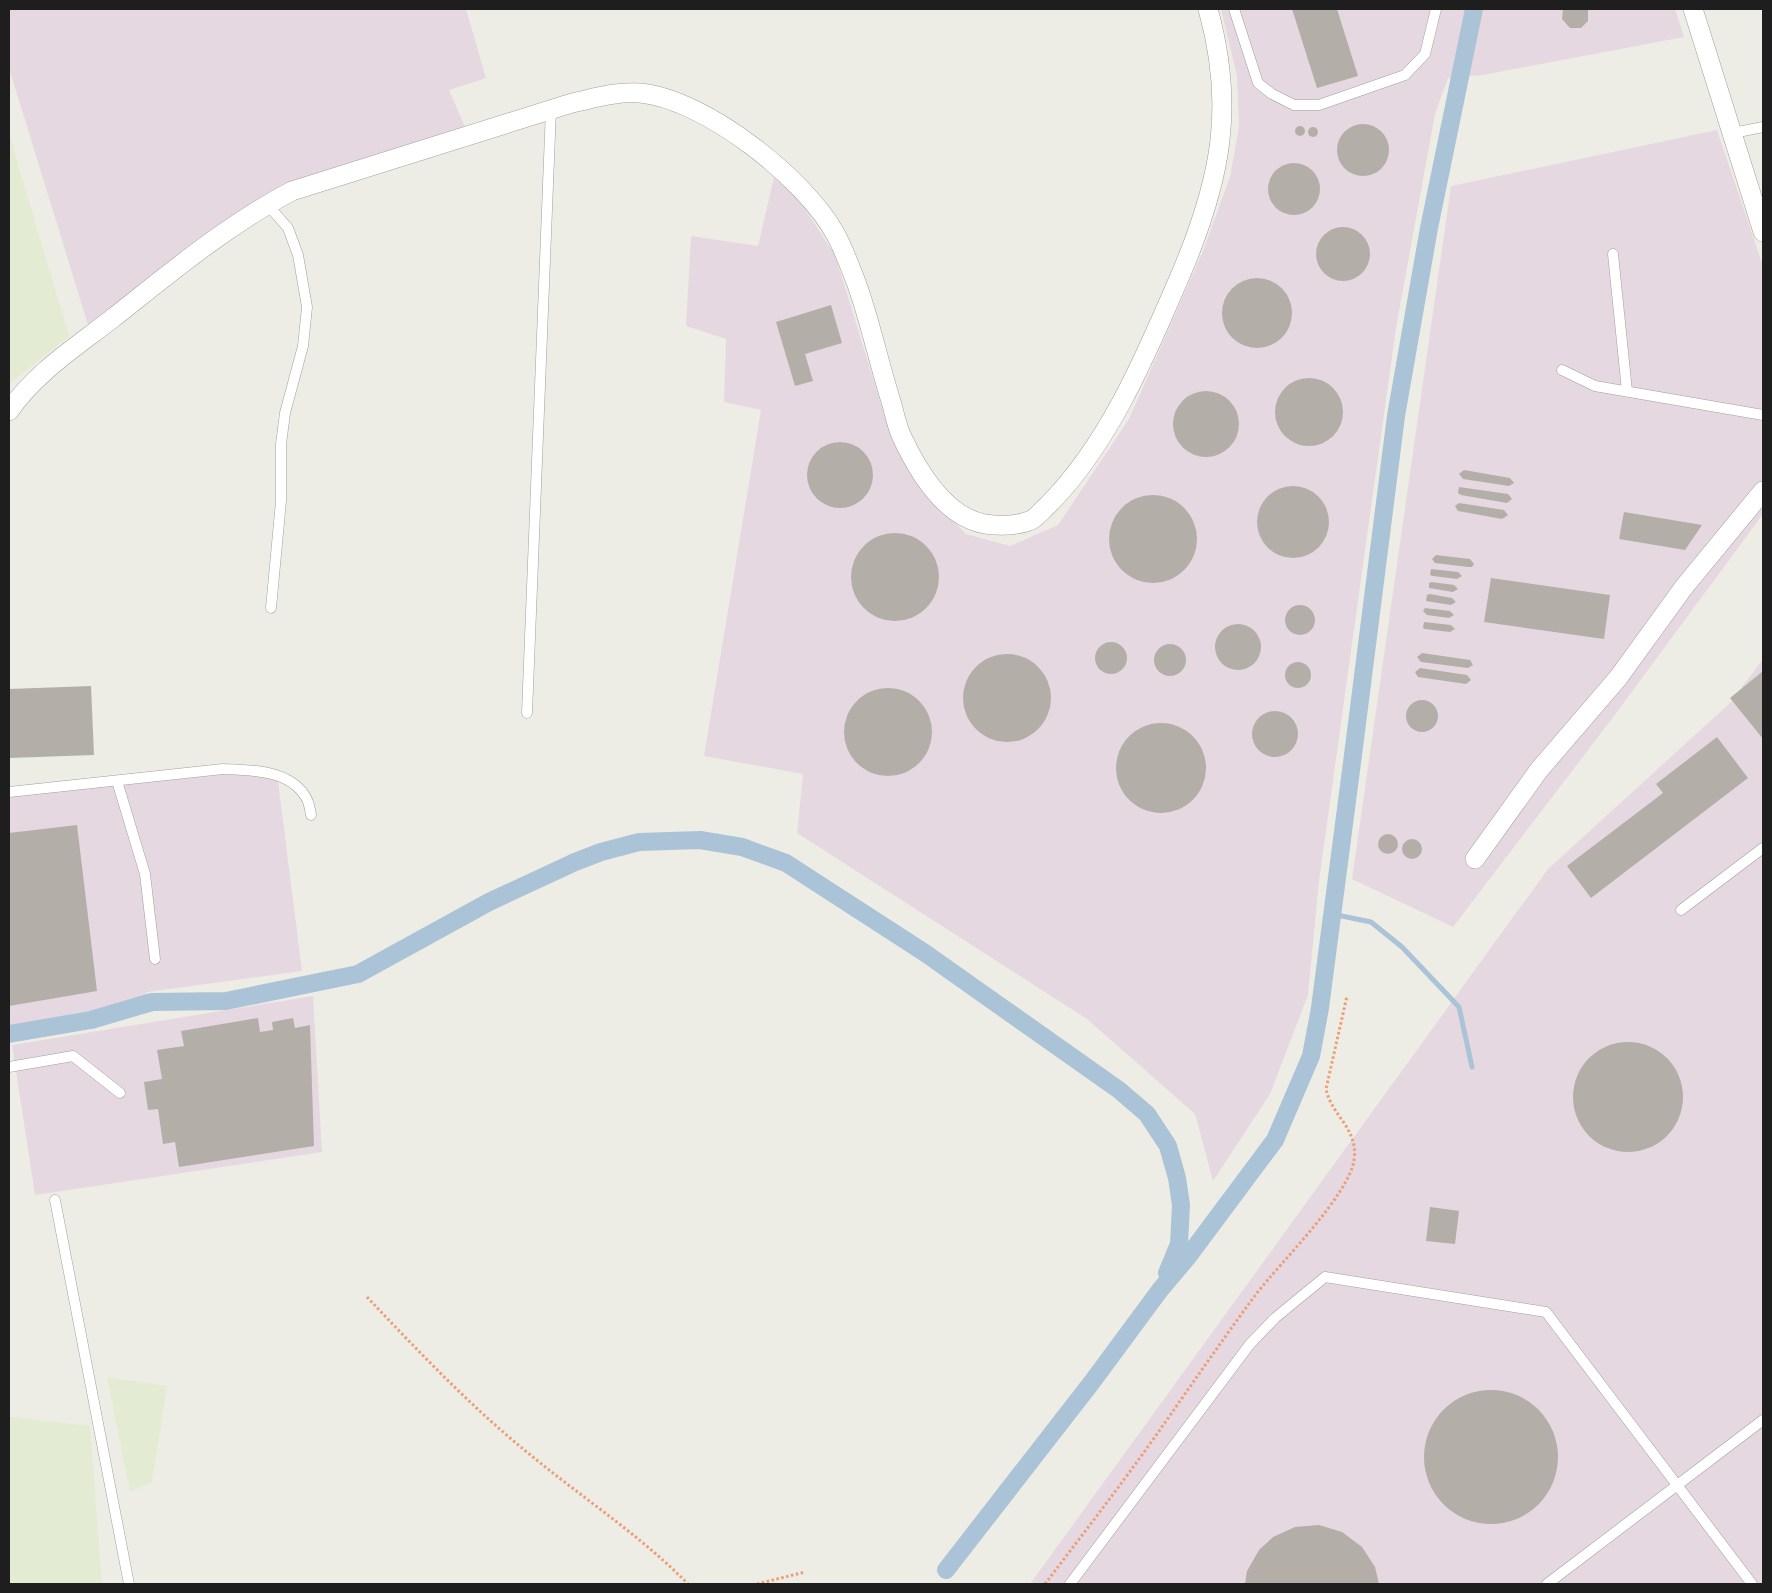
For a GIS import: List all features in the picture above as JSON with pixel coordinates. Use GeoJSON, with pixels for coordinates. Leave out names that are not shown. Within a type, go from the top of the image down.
{"type":"FeatureCollection","features":[{"type":"Feature","properties":{"kind":"street"},"geometry":{"type":"LineString","coordinates":[[9,411],[40,374],[196,254],[267,204],[292,191],[551,109],[608,94],[635,93],[660,97],[703,115],[746,141],[782,169],[808,197],[836,234],[857,284],[901,434],[922,472],[950,507],[970,522],[1000,526],[1032,521],[1070,483],[1097,445],[1132,380],[1195,238],[1215,176],[1222,137],[1224,104],[1219,62],[1208,9]]}},
{"type":"Feature","properties":{"kind":"street"},"geometry":{"type":"LineString","coordinates":[[1693,9],[1763,232]]}},
{"type":"Feature","properties":{"kind":"street"},"geometry":{"type":"LineString","coordinates":[[1475,859],[1539,770],[1618,678],[1684,587],[1763,491]]}},
{"type":"Feature","properties":{"kind":"lane"},"geometry":{"type":"LineString","coordinates":[[1234,9],[1258,83],[1272,94],[1294,105],[1319,105],[1405,74],[1425,54],[1436,9]]}},
{"type":"Feature","properties":{"kind":"lane"},"geometry":{"type":"LineString","coordinates":[[527,712],[551,109]]}},
{"type":"Feature","properties":{"kind":"lane"},"geometry":{"type":"LineString","coordinates":[[1733,133],[1763,128]]}},
{"type":"Feature","properties":{"kind":"lane"},"geometry":{"type":"LineString","coordinates":[[267,204],[288,228],[298,255],[307,307],[303,346],[285,413],[282,444],[281,501],[271,608]]}},
{"type":"Feature","properties":{"kind":"lane"},"geometry":{"type":"LineString","coordinates":[[1613,254],[1626,391]]}},
{"type":"Feature","properties":{"kind":"lane"},"geometry":{"type":"LineString","coordinates":[[1562,370],[1595,386],[1763,415]]}},
{"type":"Feature","properties":{"kind":"lane"},"geometry":{"type":"LineString","coordinates":[[9,792],[223,769],[272,773],[293,783],[306,797],[311,815]]}},
{"type":"Feature","properties":{"kind":"lane"},"geometry":{"type":"LineString","coordinates":[[118,781],[145,874],[155,960]]}},
{"type":"Feature","properties":{"kind":"lane"},"geometry":{"type":"LineString","coordinates":[[1681,910],[1763,848]]}},
{"type":"Feature","properties":{"kind":"lane"},"geometry":{"type":"LineString","coordinates":[[9,1067],[73,1056],[120,1093]]}},
{"type":"Feature","properties":{"kind":"lane"},"geometry":{"type":"LineString","coordinates":[[55,1200],[129,1584]]}},
{"type":"Feature","properties":{"kind":"lane"},"geometry":{"type":"LineString","coordinates":[[1070,1584],[1250,1344],[1275,1318],[1325,1277],[1546,1312],[1752,1584]]}},
{"type":"Feature","properties":{"kind":"lane"},"geometry":{"type":"LineString","coordinates":[[1547,1584],[1763,1420]]}},
{"type":"Feature","properties":{"kind":"path"},"geometry":{"type":"LineString","coordinates":[[1045,1584],[1146,1449],[1258,1291],[1347,1184],[1355,1159],[1354,1146],[1347,1126],[1328,1099],[1326,1089],[1347,996]]}},
{"type":"Feature","properties":{"kind":"path"},"geometry":{"type":"LineString","coordinates":[[366,1297],[504,1432],[531,1456],[654,1552],[688,1584]]}},
{"type":"Feature","properties":{"kind":"path"},"geometry":{"type":"LineString","coordinates":[[757,1584],[805,1572]]}},
{"type":"Feature","properties":{"kind":"shaded area"},"geometry":{"type":"Polygon","coordinates":[[[9,9],[466,9],[486,78],[449,90],[465,127],[310,177],[89,328],[9,68],[9,9]]]}},
{"type":"Feature","properties":{"kind":"shaded area"},"geometry":{"type":"Polygon","coordinates":[[[1221,9],[1675,9],[1684,37],[1483,75],[1448,78],[1435,114],[1396,328],[1319,881],[1308,995],[1270,1094],[1213,1181],[1195,1114],[1087,1019],[797,833],[803,774],[704,756],[761,410],[724,402],[726,339],[686,326],[691,236],[758,246],[775,173],[805,209],[835,255],[885,417],[919,485],[966,534],[1010,546],[1058,525],[1129,419],[1203,251],[1230,177],[1239,126],[1237,76],[1221,9]]]}},
{"type":"Feature","properties":{"kind":"shaded area"},"geometry":{"type":"Polygon","coordinates":[[[1717,130],[1763,266],[1763,514],[1614,716],[1453,927],[1352,879],[1451,186],[1717,130]]]}},
{"type":"Feature","properties":{"kind":"shaded area"},"geometry":{"type":"Polygon","coordinates":[[[1763,659],[1763,1584],[1030,1584],[1548,869],[1730,703],[1763,659]]]}},
{"type":"Feature","properties":{"kind":"shaded area"},"geometry":{"type":"Polygon","coordinates":[[[247,772],[278,781],[302,971],[147,992],[139,1004],[93,1016],[9,1030],[9,795],[247,772]]]}},
{"type":"Feature","properties":{"kind":"shaded area"},"geometry":{"type":"Polygon","coordinates":[[[313,996],[322,1152],[35,1195],[12,1045],[313,996]]]}},
{"type":"Feature","properties":{"kind":"green space"},"geometry":{"type":"Polygon","coordinates":[[[9,134],[69,336],[9,384],[9,134]]]}},
{"type":"Feature","properties":{"kind":"green space"},"geometry":{"type":"Polygon","coordinates":[[[107,1377],[167,1386],[152,1482],[130,1492],[107,1377]]]}},
{"type":"Feature","properties":{"kind":"green space"},"geometry":{"type":"Polygon","coordinates":[[[9,1417],[90,1426],[102,1584],[9,1584],[9,1417]]]}},
{"type":"Feature","properties":{"kind":"building"},"geometry":{"type":"Polygon","coordinates":[[[1292,9],[1337,9],[1358,76],[1317,88],[1292,9]]]}},
{"type":"Feature","properties":{"kind":"building"},"geometry":{"type":"Polygon","coordinates":[[[1563,9],[1588,9],[1588,21],[1581,28],[1570,28],[1562,19],[1563,9]]]}},
{"type":"Feature","properties":{"kind":"building"},"geometry":{"type":"Polygon","coordinates":[[[1358,124],[1368,124],[1382,131],[1389,145],[1389,155],[1382,169],[1368,176],[1358,176],[1348,172],[1341,165],[1337,155],[1337,145],[1341,135],[1348,128],[1358,124]]]}},
{"type":"Feature","properties":{"kind":"building"},"geometry":{"type":"Polygon","coordinates":[[[1298,126],[1302,126],[1305,131],[1304,135],[1298,136],[1295,133],[1295,129],[1298,126]]]}},
{"type":"Feature","properties":{"kind":"building"},"geometry":{"type":"Polygon","coordinates":[[[1311,127],[1315,127],[1318,132],[1317,136],[1311,137],[1308,134],[1308,130],[1311,127]]]}},
{"type":"Feature","properties":{"kind":"building"},"geometry":{"type":"Polygon","coordinates":[[[1289,163],[1299,163],[1313,170],[1320,184],[1320,194],[1313,208],[1299,215],[1289,215],[1279,211],[1272,204],[1268,194],[1268,184],[1272,174],[1279,167],[1289,163]]]}},
{"type":"Feature","properties":{"kind":"building"},"geometry":{"type":"Polygon","coordinates":[[[1343,227],[1353,229],[1362,235],[1368,244],[1370,254],[1368,264],[1362,273],[1353,279],[1343,281],[1333,279],[1324,273],[1318,264],[1316,254],[1318,244],[1324,235],[1333,229],[1343,227]]]}},
{"type":"Feature","properties":{"kind":"building"},"geometry":{"type":"Polygon","coordinates":[[[1257,278],[1276,284],[1286,294],[1292,313],[1286,332],[1276,342],[1257,348],[1238,342],[1228,332],[1222,313],[1228,294],[1238,284],[1257,278]]]}},
{"type":"Feature","properties":{"kind":"building"},"geometry":{"type":"Polygon","coordinates":[[[831,305],[842,343],[805,354],[813,381],[795,386],[776,322],[831,305]]]}},
{"type":"Feature","properties":{"kind":"building"},"geometry":{"type":"Polygon","coordinates":[[[1309,378],[1322,381],[1333,388],[1340,399],[1343,412],[1340,425],[1333,436],[1322,443],[1309,446],[1296,443],[1285,436],[1278,425],[1275,412],[1278,399],[1285,388],[1296,381],[1309,378]]]}},
{"type":"Feature","properties":{"kind":"building"},"geometry":{"type":"Polygon","coordinates":[[[1199,391],[1213,391],[1225,396],[1234,405],[1239,417],[1237,437],[1230,448],[1213,457],[1199,457],[1187,452],[1178,443],[1173,431],[1173,417],[1178,405],[1187,396],[1199,391]]]}},
{"type":"Feature","properties":{"kind":"building"},"geometry":{"type":"Polygon","coordinates":[[[833,442],[847,442],[859,447],[868,456],[873,468],[871,488],[864,499],[847,508],[833,508],[821,503],[812,494],[807,482],[807,468],[812,456],[821,447],[833,442]]]}},
{"type":"Feature","properties":{"kind":"building"},"geometry":{"type":"Polygon","coordinates":[[[1464,470],[1510,478],[1514,483],[1509,486],[1463,479],[1459,474],[1464,470]]]}},
{"type":"Feature","properties":{"kind":"building"},"geometry":{"type":"Polygon","coordinates":[[[1293,486],[1313,492],[1323,502],[1329,522],[1323,542],[1313,552],[1293,558],[1273,552],[1263,542],[1257,522],[1263,502],[1273,492],[1293,486]]]}},
{"type":"Feature","properties":{"kind":"building"},"geometry":{"type":"Polygon","coordinates":[[[1459,487],[1508,494],[1512,499],[1507,503],[1461,495],[1458,493],[1459,487]]]}},
{"type":"Feature","properties":{"kind":"building"},"geometry":{"type":"Polygon","coordinates":[[[1153,495],[1170,498],[1184,508],[1194,522],[1197,539],[1194,556],[1184,570],[1170,580],[1153,583],[1136,580],[1122,570],[1112,556],[1109,539],[1112,522],[1122,508],[1136,498],[1153,495]]]}},
{"type":"Feature","properties":{"kind":"building"},"geometry":{"type":"Polygon","coordinates":[[[1459,503],[1504,510],[1508,515],[1502,519],[1458,511],[1455,506],[1459,503]]]}},
{"type":"Feature","properties":{"kind":"building"},"geometry":{"type":"Polygon","coordinates":[[[1624,512],[1702,525],[1685,550],[1619,539],[1624,512]]]}},
{"type":"Feature","properties":{"kind":"building"},"geometry":{"type":"Polygon","coordinates":[[[895,533],[912,536],[920,540],[932,552],[936,560],[939,577],[936,594],[932,602],[920,614],[912,618],[895,621],[878,618],[870,614],[858,602],[854,594],[851,577],[854,560],[858,552],[870,540],[878,536],[895,533]]]}},
{"type":"Feature","properties":{"kind":"building"},"geometry":{"type":"Polygon","coordinates":[[[1436,555],[1470,559],[1474,564],[1472,567],[1468,567],[1435,563],[1432,559],[1436,555]]]}},
{"type":"Feature","properties":{"kind":"building"},"geometry":{"type":"Polygon","coordinates":[[[1431,569],[1458,572],[1462,576],[1457,579],[1433,576],[1430,575],[1431,569]]]}},
{"type":"Feature","properties":{"kind":"building"},"geometry":{"type":"Polygon","coordinates":[[[1491,578],[1610,595],[1604,639],[1484,622],[1491,578]]]}},
{"type":"Feature","properties":{"kind":"building"},"geometry":{"type":"Polygon","coordinates":[[[1429,583],[1454,585],[1458,589],[1453,592],[1429,588],[1429,583]]]}},
{"type":"Feature","properties":{"kind":"building"},"geometry":{"type":"Polygon","coordinates":[[[1427,595],[1452,598],[1456,602],[1451,605],[1426,601],[1427,595]]]}},
{"type":"Feature","properties":{"kind":"building"},"geometry":{"type":"Polygon","coordinates":[[[1300,605],[1306,606],[1314,614],[1314,626],[1306,634],[1300,635],[1294,634],[1286,626],[1285,620],[1286,614],[1294,606],[1300,605]]]}},
{"type":"Feature","properties":{"kind":"building"},"geometry":{"type":"Polygon","coordinates":[[[1425,608],[1450,611],[1454,615],[1449,618],[1427,615],[1423,611],[1425,608]]]}},
{"type":"Feature","properties":{"kind":"building"},"geometry":{"type":"Polygon","coordinates":[[[1424,622],[1451,625],[1455,629],[1450,632],[1425,629],[1423,628],[1424,622]]]}},
{"type":"Feature","properties":{"kind":"building"},"geometry":{"type":"Polygon","coordinates":[[[1243,624],[1255,630],[1260,638],[1260,656],[1255,664],[1247,669],[1233,670],[1221,664],[1216,656],[1215,642],[1221,630],[1229,625],[1243,624]]]}},
{"type":"Feature","properties":{"kind":"building"},"geometry":{"type":"Polygon","coordinates":[[[1111,642],[1123,646],[1127,658],[1123,670],[1111,674],[1099,670],[1095,658],[1099,646],[1111,642]]]}},
{"type":"Feature","properties":{"kind":"building"},"geometry":{"type":"Polygon","coordinates":[[[1170,644],[1176,645],[1181,649],[1185,654],[1185,666],[1181,671],[1176,675],[1170,676],[1164,675],[1159,671],[1155,666],[1154,660],[1155,654],[1159,649],[1164,645],[1170,644]]]}},
{"type":"Feature","properties":{"kind":"building"},"geometry":{"type":"Polygon","coordinates":[[[1422,653],[1470,660],[1473,665],[1468,668],[1421,662],[1417,657],[1422,653]]]}},
{"type":"Feature","properties":{"kind":"building"},"geometry":{"type":"Polygon","coordinates":[[[1007,654],[1024,657],[1032,661],[1044,673],[1048,681],[1051,698],[1048,715],[1044,723],[1032,735],[1024,739],[1007,742],[990,739],[982,735],[970,723],[966,715],[963,698],[966,681],[970,673],[982,661],[990,657],[1007,654]]]}},
{"type":"Feature","properties":{"kind":"building"},"geometry":{"type":"Polygon","coordinates":[[[1298,662],[1307,666],[1311,675],[1307,684],[1298,688],[1289,684],[1285,675],[1289,666],[1298,662]]]}},
{"type":"Feature","properties":{"kind":"building"},"geometry":{"type":"Polygon","coordinates":[[[1420,668],[1467,675],[1471,680],[1466,684],[1418,677],[1415,672],[1420,668]]]}},
{"type":"Feature","properties":{"kind":"building"},"geometry":{"type":"Polygon","coordinates":[[[1763,671],[1763,739],[1730,698],[1763,671]]]}},
{"type":"Feature","properties":{"kind":"building"},"geometry":{"type":"Polygon","coordinates":[[[91,686],[94,755],[9,758],[9,689],[91,686]]]}},
{"type":"Feature","properties":{"kind":"building"},"geometry":{"type":"Polygon","coordinates":[[[888,688],[905,691],[913,695],[925,707],[929,715],[932,732],[929,749],[925,757],[913,769],[905,773],[888,776],[871,773],[863,769],[851,757],[847,749],[844,732],[847,715],[851,707],[863,695],[871,691],[888,688]]]}},
{"type":"Feature","properties":{"kind":"building"},"geometry":{"type":"Polygon","coordinates":[[[1422,700],[1434,704],[1438,716],[1434,728],[1422,732],[1410,728],[1406,716],[1410,704],[1422,700]]]}},
{"type":"Feature","properties":{"kind":"building"},"geometry":{"type":"Polygon","coordinates":[[[1280,711],[1292,717],[1297,725],[1297,743],[1292,751],[1284,756],[1270,757],[1258,751],[1253,743],[1252,729],[1258,717],[1266,712],[1280,711]]]}},
{"type":"Feature","properties":{"kind":"building"},"geometry":{"type":"Polygon","coordinates":[[[1161,723],[1178,726],[1193,736],[1203,751],[1206,768],[1203,785],[1193,800],[1178,810],[1161,813],[1144,810],[1129,800],[1119,785],[1116,768],[1119,751],[1129,736],[1144,726],[1161,723]]]}},
{"type":"Feature","properties":{"kind":"building"},"geometry":{"type":"Polygon","coordinates":[[[1717,737],[1748,778],[1591,898],[1567,866],[1663,793],[1656,784],[1717,737]]]}},
{"type":"Feature","properties":{"kind":"building"},"geometry":{"type":"Polygon","coordinates":[[[77,825],[97,991],[9,1006],[9,833],[77,825]]]}},
{"type":"Feature","properties":{"kind":"building"},"geometry":{"type":"Polygon","coordinates":[[[1388,834],[1395,837],[1398,844],[1395,851],[1388,854],[1381,851],[1378,844],[1381,837],[1388,834]]]}},
{"type":"Feature","properties":{"kind":"building"},"geometry":{"type":"Polygon","coordinates":[[[1412,839],[1419,842],[1422,849],[1419,856],[1412,859],[1405,856],[1402,849],[1405,842],[1412,839]]]}},
{"type":"Feature","properties":{"kind":"building"},"geometry":{"type":"Polygon","coordinates":[[[258,1018],[260,1032],[273,1030],[272,1022],[293,1018],[295,1028],[310,1025],[314,1146],[179,1167],[175,1142],[163,1144],[158,1109],[148,1110],[144,1082],[162,1079],[157,1050],[184,1046],[181,1031],[258,1018]]]}},
{"type":"Feature","properties":{"kind":"building"},"geometry":{"type":"Polygon","coordinates":[[[1628,1042],[1639,1043],[1649,1047],[1667,1058],[1678,1076],[1682,1086],[1682,1108],[1678,1118],[1667,1136],[1649,1147],[1639,1151],[1628,1152],[1617,1151],[1607,1147],[1589,1136],[1578,1118],[1574,1108],[1573,1097],[1574,1086],[1578,1076],[1589,1058],[1607,1047],[1617,1043],[1628,1042]]]}},
{"type":"Feature","properties":{"kind":"building"},"geometry":{"type":"Polygon","coordinates":[[[1430,1207],[1459,1211],[1455,1244],[1426,1241],[1430,1207]]]}},
{"type":"Feature","properties":{"kind":"building"},"geometry":{"type":"Polygon","coordinates":[[[1491,1390],[1517,1395],[1528,1401],[1538,1410],[1547,1420],[1553,1431],[1558,1457],[1553,1483],[1547,1494],[1538,1504],[1528,1513],[1517,1519],[1491,1524],[1465,1519],[1454,1513],[1444,1504],[1435,1494],[1429,1483],[1424,1457],[1429,1431],[1435,1420],[1444,1410],[1454,1401],[1465,1395],[1491,1390]]]}},
{"type":"Feature","properties":{"kind":"building"},"geometry":{"type":"Polygon","coordinates":[[[1319,1525],[1342,1532],[1362,1547],[1375,1567],[1379,1584],[1245,1584],[1247,1571],[1259,1550],[1273,1537],[1295,1527],[1319,1525]]]}},
{"type":"Feature","properties":{"kind":"waterway"},"geometry":{"type":"LineString","coordinates":[[946,1570],[1092,1382],[1160,1290],[1187,1258],[1275,1140],[1311,1056],[1320,1008],[1396,416],[1429,228],[1474,9]]}},
{"type":"Feature","properties":{"kind":"waterway"},"geometry":{"type":"LineString","coordinates":[[9,1034],[91,1020],[152,1002],[226,1001],[358,974],[489,902],[575,862],[601,852],[639,842],[700,840],[742,847],[786,863],[925,953],[1119,1090],[1147,1114],[1168,1146],[1177,1178],[1181,1205],[1179,1244],[1167,1273]]}},
{"type":"Feature","properties":{"kind":"waterway"},"geometry":{"type":"LineString","coordinates":[[1332,914],[1371,922],[1402,947],[1459,1007],[1472,1067]]}}]}
